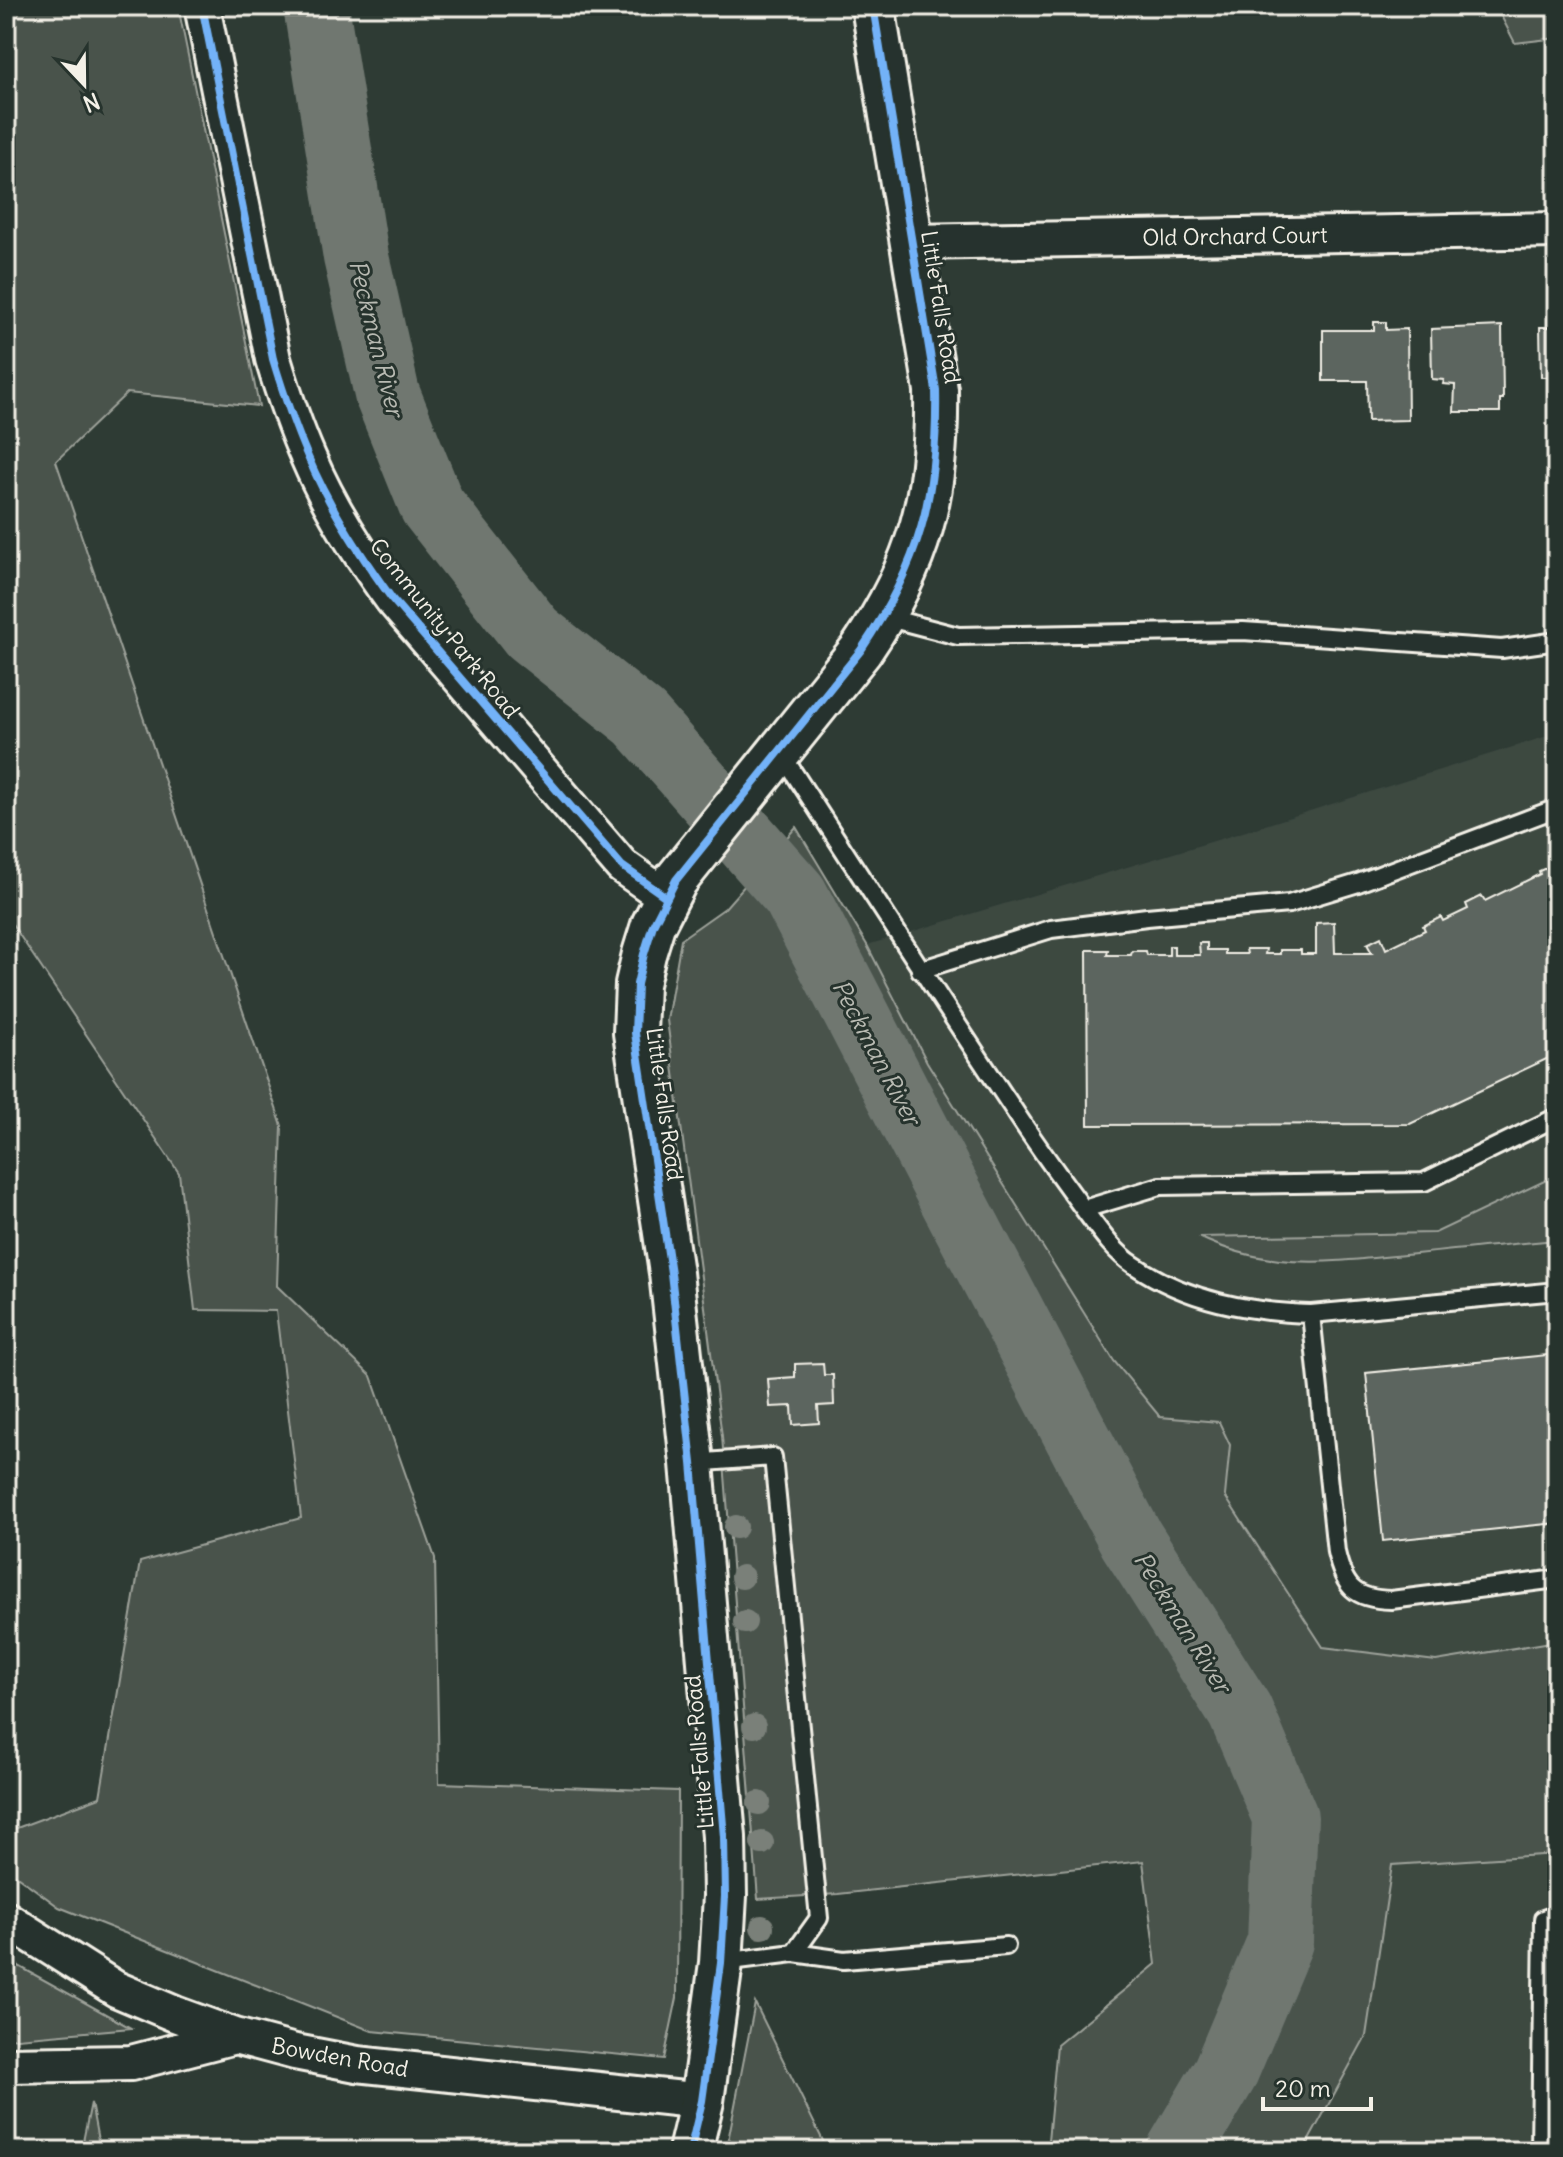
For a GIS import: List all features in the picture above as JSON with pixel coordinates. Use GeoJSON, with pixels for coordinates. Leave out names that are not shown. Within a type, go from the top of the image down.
{"type":"FeatureCollection","features":[{"type":"Feature","properties":{"kind":"street","name":"Community Park Road"},"geometry":{"type":"LineString","coordinates":[[202,6],[273,359],[308,459],[333,509],[361,555],[403,612],[622,866],[676,880]]}},
{"type":"Feature","properties":{"kind":"street","name":"Little Falls Road"},"geometry":{"type":"LineString","coordinates":[[690,2151],[702,2101],[721,1963],[725,1896],[724,1837],[692,1463],[671,1273],[635,1033],[637,984],[653,925],[676,880],[861,650],[884,616],[915,550],[926,514],[937,434],[936,390],[873,6]]}},
{"type":"Feature","properties":{"kind":"street","name":"Old Orchard Court"},"geometry":{"type":"LineString","coordinates":[[913,242],[1557,230]]}},
{"type":"Feature","properties":{"kind":"street","name":"Bowden Road"},"geometry":{"type":"LineString","coordinates":[[6,1919],[116,1989],[235,2036],[295,2052],[357,2064],[702,2101]]}},
{"type":"Feature","properties":{"kind":"street"},"geometry":{"type":"LineString","coordinates":[[6,2065],[131,2063],[235,2036]]}},
{"type":"Feature","properties":{"kind":"lane"},"geometry":{"type":"LineString","coordinates":[[884,616],[958,636],[1243,631],[1502,649],[1557,641]]}},
{"type":"Feature","properties":{"kind":"lane"},"geometry":{"type":"LineString","coordinates":[[780,751],[920,970],[1048,1161],[1105,1237],[1131,1263],[1174,1288],[1223,1304],[1272,1313],[1311,1314],[1557,1291]]}},
{"type":"Feature","properties":{"kind":"lane"},"geometry":{"type":"LineString","coordinates":[[920,970],[1051,929],[1289,904],[1358,883],[1557,808]]}},
{"type":"Feature","properties":{"kind":"lane"},"geometry":{"type":"LineString","coordinates":[[1084,1209],[1160,1186],[1424,1182],[1557,1117]]}},
{"type":"Feature","properties":{"kind":"lane"},"geometry":{"type":"LineString","coordinates":[[1311,1314],[1336,1552],[1341,1572],[1351,1588],[1369,1599],[1391,1600],[1557,1579]]}},
{"type":"Feature","properties":{"kind":"lane"},"geometry":{"type":"LineString","coordinates":[[692,1463],[773,1457],[819,1918],[794,1953]]}},
{"type":"Feature","properties":{"kind":"lane"},"geometry":{"type":"LineString","coordinates":[[1540,2151],[1543,1919],[1557,1914]]}},
{"type":"Feature","properties":{"kind":"lane"},"geometry":{"type":"LineString","coordinates":[[721,1963],[794,1953],[844,1960],[1006,1946]]}},
{"type":"Feature","properties":{"kind":"shaded area"},"geometry":{"type":"Polygon","coordinates":[[[6,6],[178,6],[259,406],[127,393],[56,461],[282,1126],[277,1286],[371,1376],[435,1558],[439,1783],[678,1791],[677,1998],[664,2059],[372,2031],[59,1907],[6,1868],[6,1832],[100,1797],[140,1562],[301,1518],[276,1311],[195,1310],[179,1173],[6,915],[6,6]]]}},
{"type":"Feature","properties":{"kind":"shaded area"},"geometry":{"type":"Polygon","coordinates":[[[1496,6],[1557,6],[1557,38],[1515,43],[1496,6]]]}},
{"type":"Feature","properties":{"kind":"shaded area"},"geometry":{"type":"Polygon","coordinates":[[[1557,733],[1557,1641],[1436,1661],[1323,1647],[1224,1496],[1230,1445],[1160,1417],[1114,1361],[927,1062],[867,945],[1227,837],[1557,733]]]}},
{"type":"Feature","properties":{"kind":"shaded area"},"geometry":{"type":"Polygon","coordinates":[[[796,827],[867,945],[927,1062],[1114,1361],[1160,1417],[1219,1422],[1230,1445],[1225,1496],[1323,1647],[1436,1661],[1557,1641],[1557,1854],[1392,1865],[1366,2036],[1303,2151],[1047,2151],[1057,2045],[1156,1964],[1143,1861],[838,1894],[758,1899],[722,1436],[667,1020],[681,939],[725,908],[796,827]]]}},
{"type":"Feature","properties":{"kind":"shaded area"},"geometry":{"type":"Polygon","coordinates":[[[1557,1175],[1557,1240],[1306,1262],[1253,1256],[1199,1237],[1435,1233],[1557,1175]]]}},
{"type":"Feature","properties":{"kind":"shaded area"},"geometry":{"type":"Polygon","coordinates":[[[1557,1854],[1557,2151],[1303,2151],[1366,2036],[1392,1864],[1557,1854]]]}},
{"type":"Feature","properties":{"kind":"shaded area"},"geometry":{"type":"Polygon","coordinates":[[[6,1959],[131,2028],[6,2039],[6,1959]]]}},
{"type":"Feature","properties":{"kind":"shaded area"},"geometry":{"type":"Polygon","coordinates":[[[755,2003],[828,2151],[726,2151],[755,2003]]]}},
{"type":"Feature","properties":{"kind":"shaded area"},"geometry":{"type":"Polygon","coordinates":[[[91,2103],[100,2151],[81,2151],[91,2103]]]}},
{"type":"Feature","properties":{"kind":"building"},"geometry":{"type":"Polygon","coordinates":[[[1549,316],[1556,316],[1557,377],[1541,377],[1540,327],[1549,327],[1549,316]]]}},
{"type":"Feature","properties":{"kind":"building"},"geometry":{"type":"Polygon","coordinates":[[[1374,322],[1386,322],[1386,330],[1407,329],[1408,420],[1368,421],[1367,381],[1323,381],[1323,330],[1374,330],[1374,322]]]}},
{"type":"Feature","properties":{"kind":"building"},"geometry":{"type":"Polygon","coordinates":[[[1502,326],[1503,399],[1500,399],[1500,412],[1454,412],[1455,385],[1432,379],[1431,329],[1502,326]]]}},
{"type":"Feature","properties":{"kind":"building"},"geometry":{"type":"Polygon","coordinates":[[[1557,866],[1557,1054],[1410,1124],[1088,1125],[1087,950],[1108,950],[1107,955],[1131,955],[1132,951],[1146,951],[1147,955],[1169,955],[1169,946],[1174,946],[1174,955],[1200,955],[1199,943],[1207,943],[1207,950],[1225,950],[1225,954],[1247,954],[1246,949],[1266,949],[1265,954],[1301,950],[1301,954],[1316,954],[1316,923],[1334,922],[1335,953],[1372,953],[1367,944],[1381,937],[1386,949],[1425,930],[1423,926],[1441,917],[1443,921],[1468,909],[1466,904],[1482,896],[1485,901],[1540,874],[1539,871],[1557,866]]]}},
{"type":"Feature","properties":{"kind":"building"},"geometry":{"type":"Polygon","coordinates":[[[1557,1354],[1557,1523],[1383,1541],[1366,1373],[1557,1354]]]}},
{"type":"Feature","properties":{"kind":"building"},"geometry":{"type":"Polygon","coordinates":[[[823,1363],[824,1375],[833,1375],[834,1405],[818,1406],[819,1423],[793,1425],[792,1406],[770,1407],[768,1379],[795,1377],[795,1364],[823,1363]]]}},
{"type":"Feature","properties":{"kind":"waterway","name":"Peckman River"},"geometry":{"type":"LineString","coordinates":[[316,6],[356,257],[387,394],[432,506],[532,633],[640,719],[795,895],[1131,1539],[1240,1711],[1285,1817],[1280,1942],[1225,2073],[1179,2151]]}},
{"type":"Feature","properties":{"kind":"cycle path"},"geometry":{"type":"LineString","coordinates":[[202,6],[273,359],[298,433],[326,495],[357,549],[393,600],[622,866],[666,897]]}},
{"type":"Feature","properties":{"kind":"cycle path"},"geometry":{"type":"LineString","coordinates":[[690,2151],[702,2101],[721,1963],[725,1896],[724,1837],[692,1463],[671,1273],[635,1033],[637,984],[653,925],[676,880],[861,650],[881,618],[911,557],[929,495],[936,428],[936,390],[873,6]]}}]}
